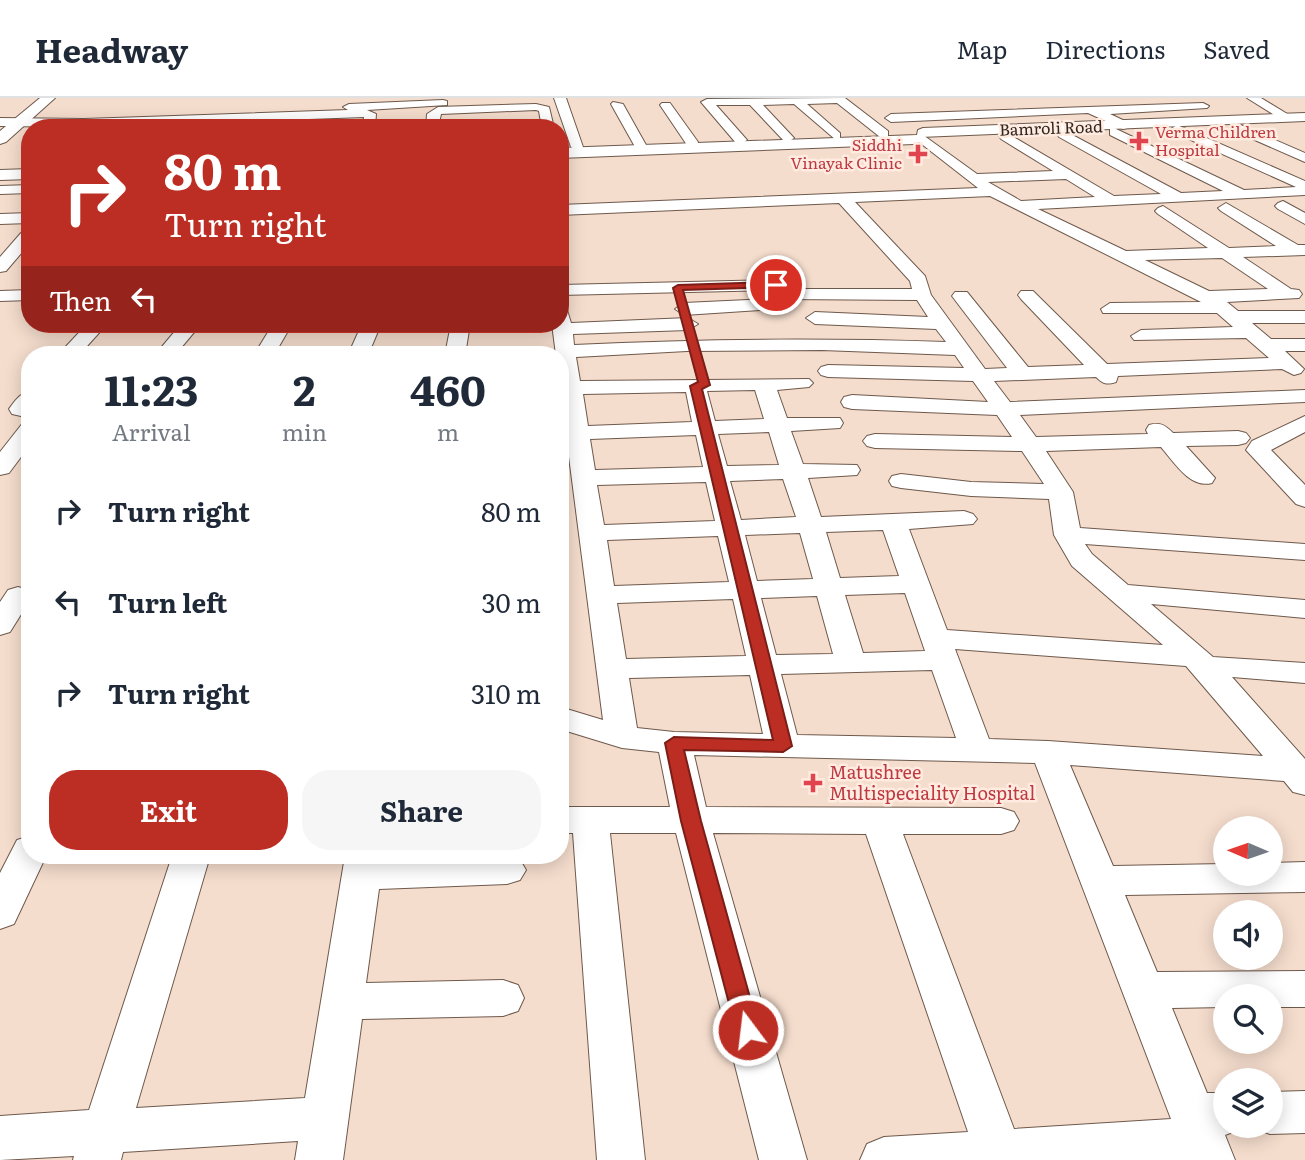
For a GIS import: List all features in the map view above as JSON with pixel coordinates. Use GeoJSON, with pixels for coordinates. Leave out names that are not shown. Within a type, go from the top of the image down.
{"type":"FeatureCollection","features":[{"type":"Feature","properties":{"kind":"street"},"geometry":{"type":"LineString","coordinates":[[560,98],[567,119]]}},
{"type":"Feature","properties":{"kind":"street"},"geometry":{"type":"LineString","coordinates":[[1036,98],[1060,110]]}},
{"type":"Feature","properties":{"kind":"street"},"geometry":{"type":"LineString","coordinates":[[1082,98],[1102,111],[1119,128],[1245,195]]}},
{"type":"Feature","properties":{"kind":"street"},"geometry":{"type":"LineString","coordinates":[[1122,98],[1147,108]]}},
{"type":"Feature","properties":{"kind":"street"},"geometry":{"type":"LineString","coordinates":[[1160,98],[1203,106],[1302,156]]}},
{"type":"Feature","properties":{"kind":"street"},"geometry":{"type":"LineString","coordinates":[[1253,98],[1297,127]]}},
{"type":"Feature","properties":{"kind":"street"},"geometry":{"type":"LineString","coordinates":[[0,139],[10,127],[44,102]]}},
{"type":"Feature","properties":{"kind":"street"},"geometry":{"type":"LineString","coordinates":[[229,103],[223,115],[277,114],[285,102]]}},
{"type":"Feature","properties":{"kind":"street"},"geometry":{"type":"LineString","coordinates":[[279,119],[390,102],[532,103],[545,109],[547,119]]}},
{"type":"Feature","properties":{"kind":"street"},"geometry":{"type":"LineString","coordinates":[[806,102],[836,136]]}},
{"type":"Feature","properties":{"kind":"street"},"geometry":{"type":"LineString","coordinates":[[741,140],[716,112],[806,102],[869,106]]}},
{"type":"Feature","properties":{"kind":"street"},"geometry":{"type":"LineString","coordinates":[[1184,102],[1102,111],[968,114],[945,109],[919,116],[887,115],[992,192],[1221,307],[1305,378]]}},
{"type":"Feature","properties":{"kind":"street"},"geometry":{"type":"LineString","coordinates":[[996,103],[1015,112]]}},
{"type":"Feature","properties":{"kind":"street"},"geometry":{"type":"LineString","coordinates":[[433,119],[433,114],[443,104]]}},
{"type":"Feature","properties":{"kind":"street"},"geometry":{"type":"LineString","coordinates":[[617,104],[640,145]]}},
{"type":"Feature","properties":{"kind":"street"},"geometry":{"type":"LineString","coordinates":[[901,104],[919,116]]}},
{"type":"Feature","properties":{"kind":"street"},"geometry":{"type":"LineString","coordinates":[[666,105],[692,142]]}},
{"type":"Feature","properties":{"kind":"street"},"geometry":{"type":"LineString","coordinates":[[849,106],[884,134]]}},
{"type":"Feature","properties":{"kind":"street"},"geometry":{"type":"LineString","coordinates":[[755,107],[788,138]]}},
{"type":"Feature","properties":{"kind":"street"},"geometry":{"type":"LineString","coordinates":[[945,109],[968,131]]}},
{"type":"Feature","properties":{"kind":"street"},"geometry":{"type":"LineString","coordinates":[[322,113],[369,114],[369,119]]}},
{"type":"Feature","properties":{"kind":"street","name":"Bamroli Road"},"geometry":{"type":"LineString","coordinates":[[917,136],[968,131],[1234,123],[1297,127]]}},
{"type":"Feature","properties":{"kind":"street","name":"Bamroli Road"},"geometry":{"type":"LineString","coordinates":[[569,153],[917,136],[1063,134],[1119,128],[1177,129],[1234,123]]}},
{"type":"Feature","properties":{"kind":"street"},"geometry":{"type":"LineString","coordinates":[[569,124],[577,147]]}},
{"type":"Feature","properties":{"kind":"street"},"geometry":{"type":"LineString","coordinates":[[1177,129],[1305,189]]}},
{"type":"Feature","properties":{"kind":"street"},"geometry":{"type":"LineString","coordinates":[[569,147],[884,134],[917,136]]}},
{"type":"Feature","properties":{"kind":"street"},"geometry":{"type":"LineString","coordinates":[[1063,134],[1179,197]]}},
{"type":"Feature","properties":{"kind":"street"},"geometry":{"type":"LineString","coordinates":[[1005,136],[1110,200]]}},
{"type":"Feature","properties":{"kind":"street"},"geometry":{"type":"LineString","coordinates":[[1015,159],[1040,157]]}},
{"type":"Feature","properties":{"kind":"street"},"geometry":{"type":"LineString","coordinates":[[953,162],[978,161]]}},
{"type":"Feature","properties":{"kind":"street"},"geometry":{"type":"LineString","coordinates":[[0,173],[21,170]]}},
{"type":"Feature","properties":{"kind":"street"},"geometry":{"type":"LineString","coordinates":[[0,173],[21,174]]}},
{"type":"Feature","properties":{"kind":"street"},"geometry":{"type":"LineString","coordinates":[[974,178],[1069,175]]}},
{"type":"Feature","properties":{"kind":"street"},"geometry":{"type":"LineString","coordinates":[[0,190],[21,189]]}},
{"type":"Feature","properties":{"kind":"street"},"geometry":{"type":"LineString","coordinates":[[1018,205],[1245,195],[1305,189]]}},
{"type":"Feature","properties":{"kind":"street"},"geometry":{"type":"LineString","coordinates":[[569,211],[992,192]]}},
{"type":"Feature","properties":{"kind":"street"},"geometry":{"type":"LineString","coordinates":[[843,198],[919,280],[922,295],[1030,444],[1061,492],[1067,535],[1072,549],[1200,662],[1302,775]]}},
{"type":"Feature","properties":{"kind":"street"},"geometry":{"type":"LineString","coordinates":[[0,200],[21,199]]}},
{"type":"Feature","properties":{"kind":"street"},"geometry":{"type":"LineString","coordinates":[[1041,216],[1305,205]]}},
{"type":"Feature","properties":{"kind":"street"},"geometry":{"type":"LineString","coordinates":[[1283,206],[1305,219]]}},
{"type":"Feature","properties":{"kind":"street"},"geometry":{"type":"LineString","coordinates":[[0,209],[21,208]]}},
{"type":"Feature","properties":{"kind":"street"},"geometry":{"type":"LineString","coordinates":[[1226,208],[1301,252]]}},
{"type":"Feature","properties":{"kind":"street"},"geometry":{"type":"LineString","coordinates":[[1163,211],[1299,307]]}},
{"type":"Feature","properties":{"kind":"street"},"geometry":{"type":"LineString","coordinates":[[0,219],[21,218]]}},
{"type":"Feature","properties":{"kind":"street"},"geometry":{"type":"LineString","coordinates":[[0,237],[21,236]]}},
{"type":"Feature","properties":{"kind":"street"},"geometry":{"type":"LineString","coordinates":[[0,267],[21,244]]}},
{"type":"Feature","properties":{"kind":"street"},"geometry":{"type":"LineString","coordinates":[[1124,256],[1301,252]]}},
{"type":"Feature","properties":{"kind":"street"},"geometry":{"type":"LineString","coordinates":[[569,292],[687,320],[822,344],[961,349]]}},
{"type":"Feature","properties":{"kind":"street"},"geometry":{"type":"LineString","coordinates":[[569,320],[687,320],[781,305],[785,301],[782,294],[922,295]]}},
{"type":"Feature","properties":{"kind":"street"},"geometry":{"type":"LineString","coordinates":[[1,296],[21,295]]}},
{"type":"Feature","properties":{"kind":"street"},"geometry":{"type":"LineString","coordinates":[[1027,295],[1203,478]]}},
{"type":"Feature","properties":{"kind":"street"},"geometry":{"type":"LineString","coordinates":[[961,296],[1023,374]]}},
{"type":"Feature","properties":{"kind":"street"},"geometry":{"type":"LineString","coordinates":[[1177,367],[1104,304],[1299,307]]}},
{"type":"Feature","properties":{"kind":"street"},"geometry":{"type":"LineString","coordinates":[[1221,307],[1299,307]]}},
{"type":"Feature","properties":{"kind":"street"},"geometry":{"type":"LineString","coordinates":[[815,318],[942,323]]}},
{"type":"Feature","properties":{"kind":"street"},"geometry":{"type":"LineString","coordinates":[[569,320],[775,323]]}},
{"type":"Feature","properties":{"kind":"street"},"geometry":{"type":"LineString","coordinates":[[687,320],[716,472],[783,746]]}},
{"type":"Feature","properties":{"kind":"street"},"geometry":{"type":"LineString","coordinates":[[76,346],[89,333]]}},
{"type":"Feature","properties":{"kind":"street"},"geometry":{"type":"LineString","coordinates":[[569,333],[572,455],[592,533],[622,737]]}},
{"type":"Feature","properties":{"kind":"street"},"geometry":{"type":"LineString","coordinates":[[1141,336],[1259,339],[1305,345]]}},
{"type":"Feature","properties":{"kind":"street"},"geometry":{"type":"LineString","coordinates":[[828,371],[980,375],[1287,363]]}},
{"type":"Feature","properties":{"kind":"street"},"geometry":{"type":"LineString","coordinates":[[571,388],[802,383]]}},
{"type":"Feature","properties":{"kind":"street"},"geometry":{"type":"LineString","coordinates":[[764,384],[811,525],[850,662]]}},
{"type":"Feature","properties":{"kind":"street"},"geometry":{"type":"LineString","coordinates":[[852,402],[1004,409],[1305,396]]}},
{"type":"Feature","properties":{"kind":"street"},"geometry":{"type":"LineString","coordinates":[[572,455],[706,427],[832,423]]}},
{"type":"Feature","properties":{"kind":"street"},"geometry":{"type":"LineString","coordinates":[[1249,443],[1305,423]]}},
{"type":"Feature","properties":{"kind":"street"},"geometry":{"type":"LineString","coordinates":[[875,441],[1030,444],[1166,439],[1305,448]]}},
{"type":"Feature","properties":{"kind":"street"},"geometry":{"type":"LineString","coordinates":[[0,468],[21,441]]}},
{"type":"Feature","properties":{"kind":"street"},"geometry":{"type":"LineString","coordinates":[[1249,443],[1303,495]]}},
{"type":"Feature","properties":{"kind":"street"},"geometry":{"type":"LineString","coordinates":[[572,455],[716,472],[848,470]]}},
{"type":"Feature","properties":{"kind":"street"},"geometry":{"type":"LineString","coordinates":[[901,481],[971,489],[1061,492]]}},
{"type":"Feature","properties":{"kind":"street"},"geometry":{"type":"LineString","coordinates":[[592,533],[964,519]]}},
{"type":"Feature","properties":{"kind":"street"},"geometry":{"type":"LineString","coordinates":[[893,522],[977,751]]}},
{"type":"Feature","properties":{"kind":"street"},"geometry":{"type":"LineString","coordinates":[[1067,535],[1305,552]]}},
{"type":"Feature","properties":{"kind":"street"},"geometry":{"type":"LineString","coordinates":[[601,595],[915,584]]}},
{"type":"Feature","properties":{"kind":"street"},"geometry":{"type":"LineString","coordinates":[[1120,593],[1305,608]]}},
{"type":"Feature","properties":{"kind":"street"},"geometry":{"type":"LineString","coordinates":[[0,626],[16,596]]}},
{"type":"Feature","properties":{"kind":"street"},"geometry":{"type":"LineString","coordinates":[[612,668],[850,662],[938,649],[1200,662],[1305,673]]}},
{"type":"Feature","properties":{"kind":"street"},"geometry":{"type":"LineString","coordinates":[[569,721],[622,737],[674,743],[1048,752],[1302,775]]}},
{"type":"Feature","properties":{"kind":"street"},"geometry":{"type":"LineString","coordinates":[[674,743],[691,821],[783,1160]]}},
{"type":"Feature","properties":{"kind":"street"},"geometry":{"type":"LineString","coordinates":[[884,1160],[1000,1155],[1208,1132],[1143,990],[1048,752]]}},
{"type":"Feature","properties":{"kind":"street"},"geometry":{"type":"LineString","coordinates":[[621,1160],[575,820],[1001,821]]}},
{"type":"Feature","properties":{"kind":"street"},"geometry":{"type":"LineString","coordinates":[[880,821],[1000,1155]]}},
{"type":"Feature","properties":{"kind":"street"},"geometry":{"type":"LineString","coordinates":[[0,913],[23,864]]}},
{"type":"Feature","properties":{"kind":"street"},"geometry":{"type":"LineString","coordinates":[[101,1146],[189,864]]}},
{"type":"Feature","properties":{"kind":"street"},"geometry":{"type":"LineString","coordinates":[[0,1138],[101,1146],[322,1139],[363,865],[507,870]]}},
{"type":"Feature","properties":{"kind":"street"},"geometry":{"type":"LineString","coordinates":[[1099,881],[1305,877]]}},
{"type":"Feature","properties":{"kind":"street"},"geometry":{"type":"LineString","coordinates":[[1143,990],[1305,989]]}},
{"type":"Feature","properties":{"kind":"street"},"geometry":{"type":"LineString","coordinates":[[343,1001],[503,998]]}},
{"type":"Feature","properties":{"kind":"street"},"geometry":{"type":"LineString","coordinates":[[1283,1113],[1305,1112]]}},
{"type":"Feature","properties":{"kind":"place","name":"Verma Children Hospital"},"geometry":{"type":"Point","coordinates":[1139,141]}},
{"type":"Feature","properties":{"kind":"place","name":"Siddhi Vinayak Clinic"},"geometry":{"type":"Point","coordinates":[918,154]}},
{"type":"Feature","properties":{"kind":"place","name":"Matushree Multispeciality Hospital"},"geometry":{"type":"Point","coordinates":[813,783]}},
{"type":"Feature","properties":{"kind":"route"},"geometry":{"type":"LineString","coordinates":[[748,1030],[691,821],[674,743],[783,746],[695,386],[704,385],[678,288],[776,285]]}}]}
